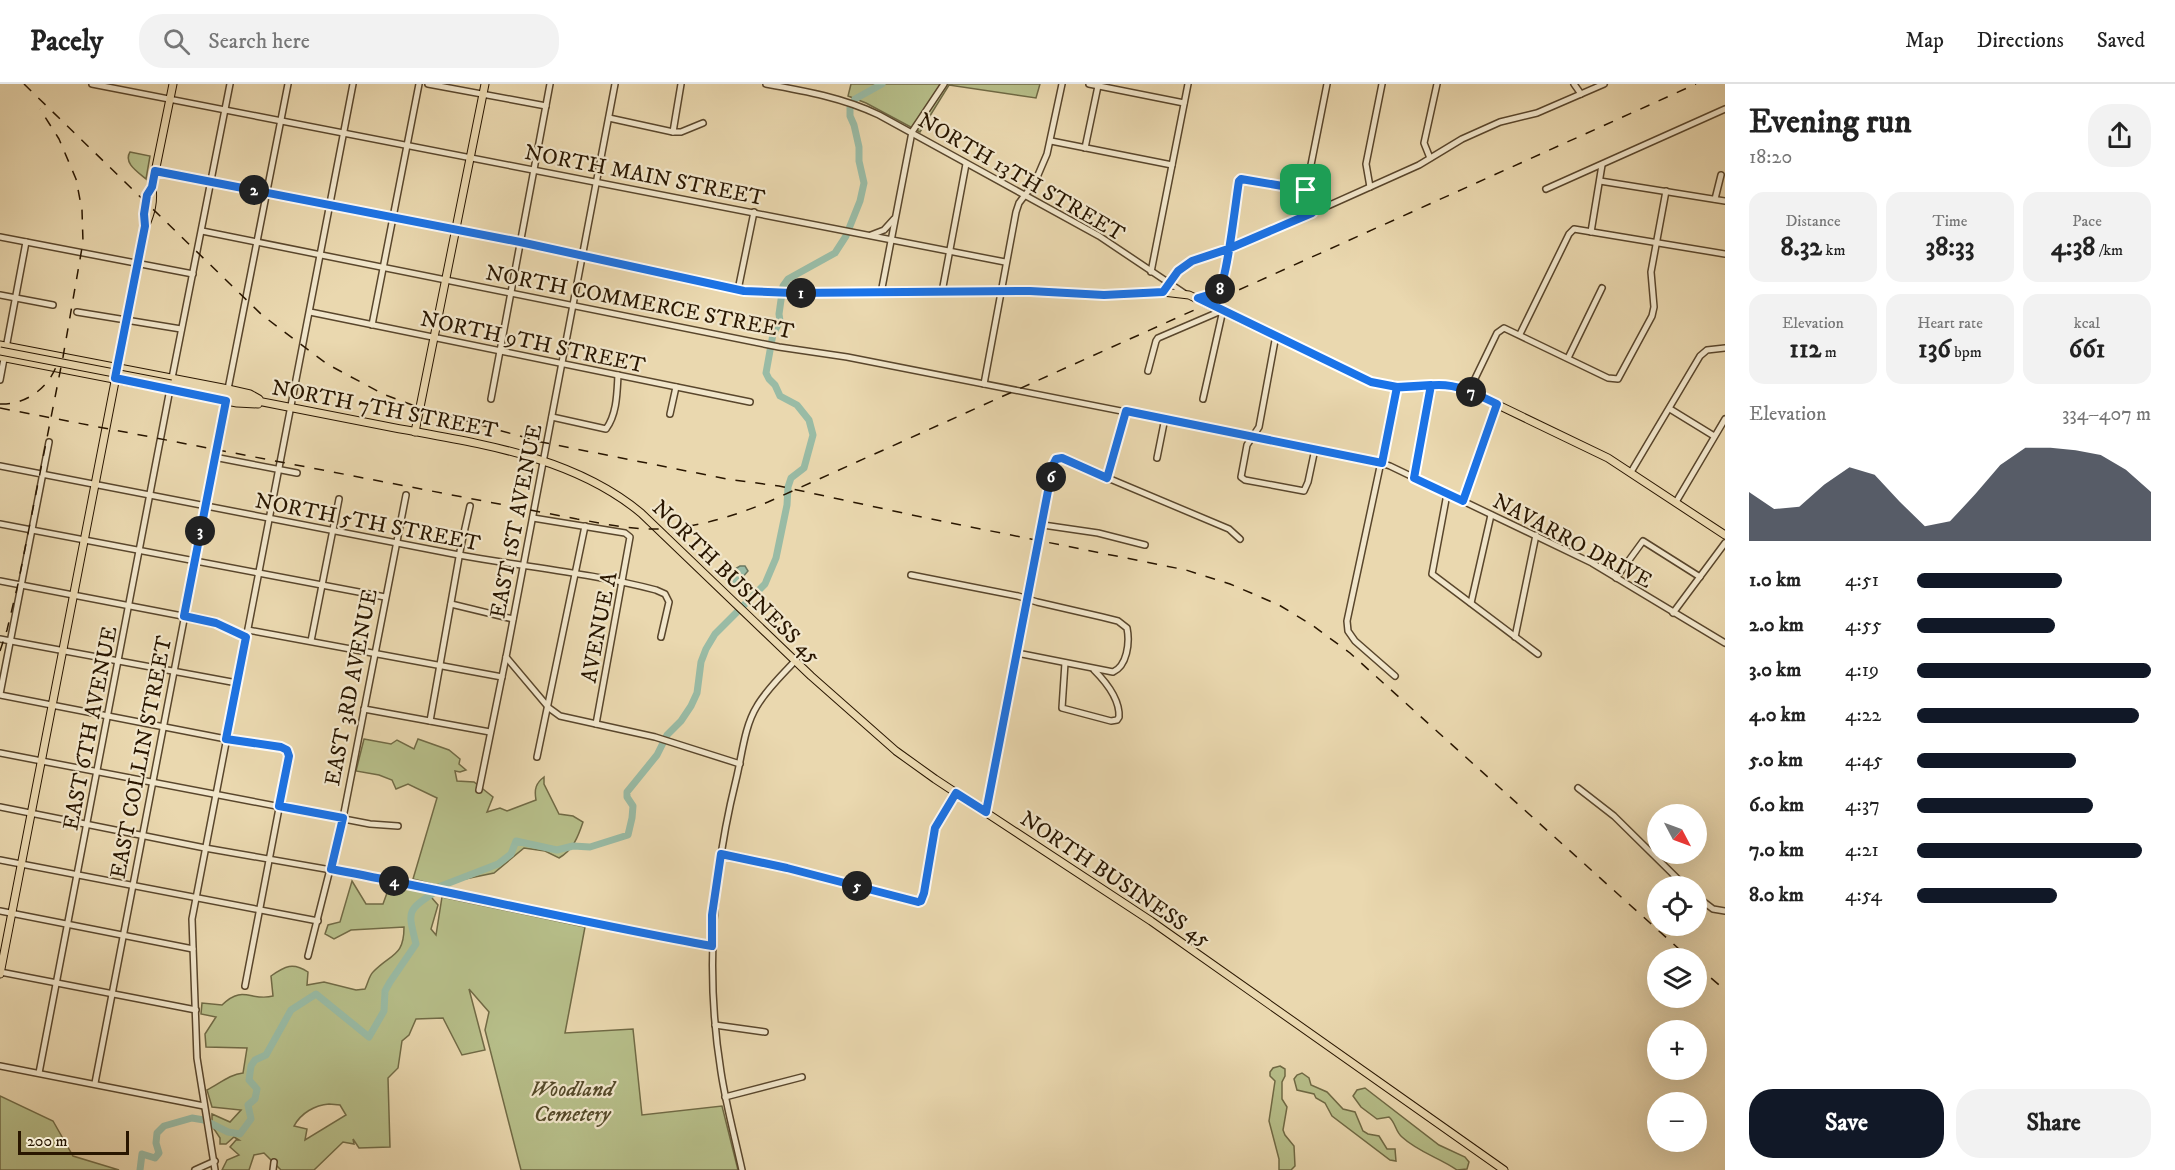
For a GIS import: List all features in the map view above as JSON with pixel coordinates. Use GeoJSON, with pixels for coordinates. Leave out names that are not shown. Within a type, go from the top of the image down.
{"type":"FeatureCollection","features":[{"type":"Feature","properties":{"kind":"main road"},"geometry":{"type":"LineString","coordinates":[[0,972],[126,320],[145,226],[152,209],[154,197],[152,187],[173,84]]}},
{"type":"Feature","properties":{"kind":"main road"},"geometry":{"type":"LineString","coordinates":[[415,432],[485,84]]}},
{"type":"Feature","properties":{"kind":"main road"},"geometry":{"type":"LineString","coordinates":[[155,171],[520,242],[738,290],[792,293],[1000,291],[1104,295],[1163,292],[1185,294],[1198,298],[1371,382],[1397,387],[1456,386],[1469,391],[1577,442],[1631,472],[1725,535]]}},
{"type":"Feature","properties":{"kind":"main road"},"geometry":{"type":"LineString","coordinates":[[2,351],[171,384]]}},
{"type":"Feature","properties":{"kind":"main road"},"geometry":{"type":"LineString","coordinates":[[2,351],[171,384],[228,389],[250,394],[267,403]]}},
{"type":"Feature","properties":{"kind":"main road"},"geometry":{"type":"LineString","coordinates":[[2,351],[171,384],[226,401],[248,405],[267,403]]}},
{"type":"Feature","properties":{"kind":"main road","name":"NORTH 7TH STREET"},"geometry":{"type":"LineString","coordinates":[[171,384],[481,444],[544,462],[589,479]]}},
{"type":"Feature","properties":{"kind":"main road","name":"NORTH BUSINESS 45"},"geometry":{"type":"LineString","coordinates":[[589,479],[611,491],[641,513],[795,661],[896,751],[1151,921],[1504,1170]]}},
{"type":"Feature","properties":{"kind":"street","name":"NORTH MAIN STREET"},"geometry":{"type":"LineString","coordinates":[[92,84],[1005,262]]}},
{"type":"Feature","properties":{"kind":"street","name":"EAST 6TH AVENUE"},"geometry":{"type":"LineString","coordinates":[[39,1073],[230,84]]}},
{"type":"Feature","properties":{"kind":"street"},"geometry":{"type":"LineString","coordinates":[[228,389],[288,84]]}},
{"type":"Feature","properties":{"kind":"street"},"geometry":{"type":"LineString","coordinates":[[215,1170],[197,1058],[192,926],[195,897],[353,84]]}},
{"type":"Feature","properties":{"kind":"street"},"geometry":{"type":"LineString","coordinates":[[372,325],[419,84]]}},
{"type":"Feature","properties":{"kind":"street"},"geometry":{"type":"LineString","coordinates":[[428,84],[546,106]]}},
{"type":"Feature","properties":{"kind":"street"},"geometry":{"type":"LineString","coordinates":[[491,399],[550,84]]}},
{"type":"Feature","properties":{"kind":"street","name":"EAST 1ST AVENUE"},"geometry":{"type":"LineString","coordinates":[[479,790],[615,84]]}},
{"type":"Feature","properties":{"kind":"street"},"geometry":{"type":"LineString","coordinates":[[673,132],[681,84]]}},
{"type":"Feature","properties":{"kind":"street","name":"NORTH 13TH STREET"},"geometry":{"type":"LineString","coordinates":[[766,84],[841,100],[867,109],[1099,236],[1185,294]]}},
{"type":"Feature","properties":{"kind":"street"},"geometry":{"type":"LineString","coordinates":[[880,293],[912,132],[944,84]]}},
{"type":"Feature","properties":{"kind":"street"},"geometry":{"type":"LineString","coordinates":[[984,384],[1016,212],[1024,196],[1035,182],[1051,141],[1062,84]]}},
{"type":"Feature","properties":{"kind":"street"},"geometry":{"type":"LineString","coordinates":[[1089,84],[1184,103]]}},
{"type":"Feature","properties":{"kind":"street"},"geometry":{"type":"LineString","coordinates":[[1151,272],[1188,84]]}},
{"type":"Feature","properties":{"kind":"street"},"geometry":{"type":"LineString","coordinates":[[1312,213],[1306,190],[1327,84]]}},
{"type":"Feature","properties":{"kind":"street"},"geometry":{"type":"LineString","coordinates":[[1370,187],[1366,164],[1382,84]]}},
{"type":"Feature","properties":{"kind":"street"},"geometry":{"type":"LineString","coordinates":[[1430,158],[1424,144],[1437,84]]}},
{"type":"Feature","properties":{"kind":"street"},"geometry":{"type":"LineString","coordinates":[[1574,84],[1581,94]]}},
{"type":"Feature","properties":{"kind":"street"},"geometry":{"type":"LineString","coordinates":[[1163,292],[1178,271],[1192,261],[1228,249],[1370,187],[1500,122],[1537,113],[1604,84]]}},
{"type":"Feature","properties":{"kind":"street"},"geometry":{"type":"LineString","coordinates":[[1085,148],[1098,86]]}},
{"type":"Feature","properties":{"kind":"street"},"geometry":{"type":"LineString","coordinates":[[1546,189],[1725,109]]}},
{"type":"Feature","properties":{"kind":"street"},"geometry":{"type":"LineString","coordinates":[[609,118],[673,132],[681,132],[703,123]]}},
{"type":"Feature","properties":{"kind":"street"},"geometry":{"type":"LineString","coordinates":[[1051,141],[1172,165]]}},
{"type":"Feature","properties":{"kind":"street"},"geometry":{"type":"LineString","coordinates":[[942,292],[948,250],[966,164]]}},
{"type":"Feature","properties":{"kind":"street"},"geometry":{"type":"LineString","coordinates":[[1591,232],[1602,165]]}},
{"type":"Feature","properties":{"kind":"street"},"geometry":{"type":"LineString","coordinates":[[1715,199],[1721,175]]}},
{"type":"Feature","properties":{"kind":"street"},"geometry":{"type":"LineString","coordinates":[[1198,298],[1221,288],[1223,283],[1241,179],[1306,190]]}},
{"type":"Feature","properties":{"kind":"street"},"geometry":{"type":"LineString","coordinates":[[1600,181],[1725,201]]}},
{"type":"Feature","properties":{"kind":"street"},"geometry":{"type":"LineString","coordinates":[[1469,391],[1500,330],[1507,328],[1615,380],[1620,377],[1652,316],[1654,307],[1651,272],[1666,191]]}},
{"type":"Feature","properties":{"kind":"street"},"geometry":{"type":"LineString","coordinates":[[738,290],[754,212]]}},
{"type":"Feature","properties":{"kind":"street"},"geometry":{"type":"LineString","coordinates":[[871,235],[884,230],[895,217]]}},
{"type":"Feature","properties":{"kind":"street"},"geometry":{"type":"LineString","coordinates":[[1520,334],[1569,234],[1574,229],[1725,254]]}},
{"type":"Feature","properties":{"kind":"street","name":"NORTH COMMERCE STREET"},"geometry":{"type":"LineString","coordinates":[[202,231],[758,343],[848,357],[1017,390]]}},
{"type":"Feature","properties":{"kind":"street"},"geometry":{"type":"LineString","coordinates":[[0,237],[193,274]]}},
{"type":"Feature","properties":{"kind":"street"},"geometry":{"type":"LineString","coordinates":[[0,380],[2,351],[16,298],[26,242]]}},
{"type":"Feature","properties":{"kind":"street"},"geometry":{"type":"LineString","coordinates":[[1568,358],[1602,288]]}},
{"type":"Feature","properties":{"kind":"street"},"geometry":{"type":"LineString","coordinates":[[0,295],[53,305]]}},
{"type":"Feature","properties":{"kind":"street"},"geometry":{"type":"LineString","coordinates":[[1148,371],[1158,338],[1223,310]]}},
{"type":"Feature","properties":{"kind":"street"},"geometry":{"type":"LineString","coordinates":[[1203,399],[1223,310]]}},
{"type":"Feature","properties":{"kind":"street"},"geometry":{"type":"LineString","coordinates":[[77,312],[181,329]]}},
{"type":"Feature","properties":{"kind":"street","name":"NORTH 9TH STREET"},"geometry":{"type":"LineString","coordinates":[[310,312],[750,402]]}},
{"type":"Feature","properties":{"kind":"street"},"geometry":{"type":"LineString","coordinates":[[1276,335],[1259,427],[1247,444],[1242,477],[1245,480],[1271,486],[1304,491],[1308,483],[1315,449]]}},
{"type":"Feature","properties":{"kind":"street"},"geometry":{"type":"LineString","coordinates":[[1631,472],[1700,356],[1707,350],[1725,348]]}},
{"type":"Feature","properties":{"kind":"street"},"geometry":{"type":"LineString","coordinates":[[552,417],[606,429],[610,423],[616,400],[618,375]]}},
{"type":"Feature","properties":{"kind":"street"},"geometry":{"type":"LineString","coordinates":[[1414,478],[1431,385]]}},
{"type":"Feature","properties":{"kind":"street"},"geometry":{"type":"LineString","coordinates":[[670,414],[676,387]]}},
{"type":"Feature","properties":{"kind":"street"},"geometry":{"type":"LineString","coordinates":[[1395,676],[1355,641],[1348,631],[1347,621],[1397,387]]}},
{"type":"Feature","properties":{"kind":"street","name":"NAVARRO DRIVE"},"geometry":{"type":"LineString","coordinates":[[1017,390],[1382,463],[1592,563],[1725,643]]}},
{"type":"Feature","properties":{"kind":"street","name":"EAST COLLIN STREET"},"geometry":{"type":"LineString","coordinates":[[95,1083],[226,401]]}},
{"type":"Feature","properties":{"kind":"street"},"geometry":{"type":"LineString","coordinates":[[1463,501],[1497,404]]}},
{"type":"Feature","properties":{"kind":"street"},"geometry":{"type":"LineString","coordinates":[[1670,409],[1714,436]]}},
{"type":"Feature","properties":{"kind":"street"},"geometry":{"type":"LineString","coordinates":[[1107,478],[1126,411]]}},
{"type":"Feature","properties":{"kind":"street"},"geometry":{"type":"LineString","coordinates":[[1157,458],[1165,418]]}},
{"type":"Feature","properties":{"kind":"street"},"geometry":{"type":"LineString","coordinates":[[1676,502],[1725,419]]}},
{"type":"Feature","properties":{"kind":"street"},"geometry":{"type":"LineString","coordinates":[[49,442],[0,695],[226,739],[281,747],[287,750],[289,756],[245,986]]}},
{"type":"Feature","properties":{"kind":"street"},"geometry":{"type":"LineString","coordinates":[[214,457],[297,473]]}},
{"type":"Feature","properties":{"kind":"street"},"geometry":{"type":"LineString","coordinates":[[986,812],[1056,459],[1062,458],[1229,529],[1240,539]]}},
{"type":"Feature","properties":{"kind":"street","name":"NORTH 5TH STREET"},"geometry":{"type":"LineString","coordinates":[[0,466],[459,555],[623,582],[656,590],[665,594],[669,602],[661,637]]}},
{"type":"Feature","properties":{"kind":"street"},"geometry":{"type":"LineString","coordinates":[[1447,494],[1432,573],[1538,654]]}},
{"type":"Feature","properties":{"kind":"street","name":"EAST 3RD AVENUE"},"geometry":{"type":"LineString","coordinates":[[309,956],[343,818],[406,495]]}},
{"type":"Feature","properties":{"kind":"street"},"geometry":{"type":"LineString","coordinates":[[311,641],[339,499]]}},
{"type":"Feature","properties":{"kind":"street"},"geometry":{"type":"LineString","coordinates":[[430,721],[459,555],[470,506]]}},
{"type":"Feature","properties":{"kind":"street"},"geometry":{"type":"LineString","coordinates":[[1471,603],[1491,515]]}},
{"type":"Feature","properties":{"kind":"street"},"geometry":{"type":"LineString","coordinates":[[533,518],[585,526],[537,758]]}},
{"type":"Feature","properties":{"kind":"street"},"geometry":{"type":"LineString","coordinates":[[0,524],[385,597]]}},
{"type":"Feature","properties":{"kind":"street"},"geometry":{"type":"LineString","coordinates":[[1043,525],[1098,533],[1145,545]]}},
{"type":"Feature","properties":{"kind":"street","name":"AVENUE A"},"geometry":{"type":"LineString","coordinates":[[585,526],[626,533],[630,536],[597,724]]}},
{"type":"Feature","properties":{"kind":"street"},"geometry":{"type":"LineString","coordinates":[[1515,637],[1536,535]]}},
{"type":"Feature","properties":{"kind":"street"},"geometry":{"type":"LineString","coordinates":[[1616,578],[1643,541],[1700,577]]}},
{"type":"Feature","properties":{"kind":"street"},"geometry":{"type":"LineString","coordinates":[[1673,613],[1725,543]]}},
{"type":"Feature","properties":{"kind":"street"},"geometry":{"type":"LineString","coordinates":[[911,575],[1028,599],[1118,621],[1127,628],[1127,647],[1120,668],[1113,672],[1017,653]]}},
{"type":"Feature","properties":{"kind":"street"},"geometry":{"type":"LineString","coordinates":[[0,581],[216,623],[246,637]]}},
{"type":"Feature","properties":{"kind":"street"},"geometry":{"type":"LineString","coordinates":[[452,604],[513,619]]}},
{"type":"Feature","properties":{"kind":"street"},"geometry":{"type":"LineString","coordinates":[[248,630],[502,677]]}},
{"type":"Feature","properties":{"kind":"street"},"geometry":{"type":"LineString","coordinates":[[0,639],[237,683]]}},
{"type":"Feature","properties":{"kind":"street"},"geometry":{"type":"LineString","coordinates":[[506,657],[549,708],[566,718],[655,737],[740,764]]}},
{"type":"Feature","properties":{"kind":"street"},"geometry":{"type":"LineString","coordinates":[[742,1170],[725,1097],[715,1025],[712,915],[727,814],[748,726],[756,707],[766,692],[795,661]]}},
{"type":"Feature","properties":{"kind":"street"},"geometry":{"type":"LineString","coordinates":[[1065,663],[1062,706],[1065,709],[1111,721],[1117,720],[1119,709],[1114,696],[1104,680],[1094,670]]}},
{"type":"Feature","properties":{"kind":"street"},"geometry":{"type":"LineString","coordinates":[[364,709],[490,732]]}},
{"type":"Feature","properties":{"kind":"street"},"geometry":{"type":"LineString","coordinates":[[0,753],[370,824],[398,826]]}},
{"type":"Feature","properties":{"kind":"street"},"geometry":{"type":"LineString","coordinates":[[1578,788],[1614,816],[1675,876]]}},
{"type":"Feature","properties":{"kind":"street"},"geometry":{"type":"LineString","coordinates":[[721,854],[787,868],[918,902],[923,899],[935,828],[956,793]]}},
{"type":"Feature","properties":{"kind":"street"},"geometry":{"type":"LineString","coordinates":[[0,807],[205,848],[331,869],[576,921],[712,946]]}},
{"type":"Feature","properties":{"kind":"street"},"geometry":{"type":"LineString","coordinates":[[0,860],[318,921]]}},
{"type":"Feature","properties":{"kind":"street"},"geometry":{"type":"LineString","coordinates":[[1707,904],[1713,909],[1725,911]]}},
{"type":"Feature","properties":{"kind":"street"},"geometry":{"type":"LineString","coordinates":[[0,911],[193,949]]}},
{"type":"Feature","properties":{"kind":"street"},"geometry":{"type":"LineString","coordinates":[[0,972],[196,1010]]}},
{"type":"Feature","properties":{"kind":"street"},"geometry":{"type":"LineString","coordinates":[[715,1025],[765,1032]]}},
{"type":"Feature","properties":{"kind":"street"},"geometry":{"type":"LineString","coordinates":[[0,1066],[95,1083],[205,1107]]}},
{"type":"Feature","properties":{"kind":"street"},"geometry":{"type":"LineString","coordinates":[[725,1097],[802,1077]]}},
{"type":"Feature","properties":{"kind":"street"},"geometry":{"type":"LineString","coordinates":[[195,1170],[215,1161]]}},
{"type":"Feature","properties":{"kind":"street"},"geometry":{"type":"LineString","coordinates":[[273,1170],[274,1162]]}},
{"type":"Feature","properties":{"kind":"green space"},"geometry":{"type":"Polygon","coordinates":[[[851,84],[1040,84],[1036,98],[949,85],[920,132],[848,96],[851,84]]]}},
{"type":"Feature","properties":{"kind":"green space"},"geometry":{"type":"Polygon","coordinates":[[[130,152],[150,156],[146,179],[130,164],[128,156],[130,152]]]}},
{"type":"Feature","properties":{"kind":"green space"},"geometry":{"type":"Polygon","coordinates":[[[364,739],[391,744],[397,740],[414,749],[418,739],[449,750],[460,759],[459,764],[466,770],[455,771],[457,781],[474,782],[493,797],[487,812],[500,808],[507,811],[536,800],[536,787],[544,777],[544,784],[559,814],[573,816],[583,822],[577,838],[568,851],[559,858],[545,851],[524,848],[494,873],[436,885],[413,879],[437,798],[408,784],[396,789],[392,780],[356,771],[364,739]]]}},
{"type":"Feature","properties":{"kind":"green space","name":"Woodland Cemetery"},"geometry":{"type":"Polygon","coordinates":[[[352,881],[366,904],[383,904],[391,882],[425,890],[438,905],[431,929],[436,935],[442,897],[585,927],[565,1033],[633,1029],[642,1115],[722,1106],[738,1170],[521,1170],[485,1030],[489,1012],[469,989],[485,1050],[462,1055],[443,1018],[416,1019],[409,1035],[402,1041],[398,1068],[388,1078],[390,1147],[359,1148],[353,1139],[354,1144],[343,1142],[314,1170],[281,1170],[264,1153],[254,1155],[249,1170],[222,1170],[227,1160],[239,1155],[230,1147],[236,1140],[239,1140],[234,1137],[226,1144],[220,1144],[220,1138],[212,1126],[212,1114],[230,1122],[241,1110],[212,1107],[207,1090],[229,1077],[243,1073],[247,1048],[206,1047],[205,1034],[216,1017],[201,1014],[202,1003],[222,1005],[229,999],[242,995],[273,996],[271,976],[289,966],[308,972],[307,985],[324,982],[356,990],[365,989],[373,972],[399,949],[402,944],[404,927],[351,930],[334,939],[325,934],[328,925],[340,922],[352,881]],[[329,1104],[314,1108],[300,1117],[294,1126],[307,1129],[305,1140],[346,1115],[340,1105],[329,1104]]]}},
{"type":"Feature","properties":{"kind":"green space"},"geometry":{"type":"Polygon","coordinates":[[[1280,1066],[1285,1069],[1282,1099],[1287,1107],[1283,1130],[1294,1146],[1295,1166],[1291,1170],[1279,1170],[1279,1159],[1269,1121],[1275,1081],[1270,1076],[1270,1072],[1273,1068],[1280,1066]]]}},
{"type":"Feature","properties":{"kind":"green space"},"geometry":{"type":"Polygon","coordinates":[[[1302,1073],[1309,1078],[1311,1085],[1327,1092],[1343,1109],[1355,1112],[1363,1131],[1379,1136],[1387,1149],[1395,1149],[1396,1161],[1390,1160],[1332,1116],[1325,1103],[1316,1098],[1314,1094],[1297,1090],[1294,1079],[1302,1073]]]}},
{"type":"Feature","properties":{"kind":"green space"},"geometry":{"type":"Polygon","coordinates":[[[1365,1088],[1439,1145],[1465,1157],[1469,1162],[1467,1169],[1457,1170],[1415,1147],[1400,1135],[1389,1117],[1377,1119],[1361,1107],[1353,1096],[1357,1090],[1365,1088]]]}},
{"type":"Feature","properties":{"kind":"green space"},"geometry":{"type":"Polygon","coordinates":[[[0,1096],[53,1121],[73,1156],[119,1170],[0,1170],[0,1096]]]}},
{"type":"Feature","properties":{"kind":"shaded area"},"geometry":{"type":"Polygon","coordinates":[[[740,566],[745,566],[748,571],[735,586],[723,576],[740,566]]]}},
{"type":"Feature","properties":{"kind":"waterway"},"geometry":{"type":"LineString","coordinates":[[441,886],[498,864],[511,854],[516,841],[557,850],[573,846],[590,847],[628,835],[633,806],[627,797],[627,792],[657,755],[667,735],[681,721],[691,706],[697,693],[701,662],[715,634],[765,584],[776,558],[787,505],[788,487],[791,478],[804,468],[813,435],[809,420],[797,405],[780,396],[766,373],[773,334],[780,321],[783,286],[788,279],[835,253],[846,236],[860,201],[864,183],[850,108],[855,99],[882,84]]}},
{"type":"Feature","properties":{"kind":"waterway"},"geometry":{"type":"LineString","coordinates":[[140,1170],[142,1154],[155,1158],[159,1153],[156,1143],[157,1133],[164,1126],[192,1118],[204,1120],[228,1132],[240,1134],[251,1119],[248,1105],[255,1099],[257,1089],[249,1080],[251,1066],[255,1060],[266,1055],[291,1010],[316,994],[369,1037],[384,1011],[385,991],[416,944],[411,918],[414,908],[435,892]]}},
{"type":"Feature","properties":{"kind":"railway"},"geometry":{"type":"LineString","coordinates":[[24,84],[262,315],[327,364],[383,394],[420,408],[541,442],[727,479],[779,486],[1186,570],[1230,584],[1279,605],[1312,625],[1350,653],[1678,948]]}},
{"type":"Feature","properties":{"kind":"railway"},"geometry":{"type":"LineString","coordinates":[[0,408],[614,526],[666,529],[696,525],[740,513],[768,502],[1696,84]]}},
{"type":"Feature","properties":{"kind":"railway"},"geometry":{"type":"LineString","coordinates":[[0,651],[18,584],[63,357],[83,242],[82,210],[76,179],[59,139],[40,109]]}},
{"type":"Feature","properties":{"kind":"railway"},"geometry":{"type":"LineString","coordinates":[[0,404],[18,402],[34,394],[47,382],[56,367]]}},
{"type":"Feature","properties":{"kind":"railway"},"geometry":{"type":"LineString","coordinates":[[1707,974],[1725,990]]}},
{"type":"Feature","properties":{"kind":"route"},"geometry":{"type":"LineString","coordinates":[[1306,190],[1245,178],[1239,181],[1228,249],[1223,283],[1216,291],[1198,298],[1371,382],[1397,387],[1406,387],[1431,385],[1414,478],[1463,501],[1497,404],[1465,389],[1449,385],[1431,385],[1397,387],[1382,463],[1126,411],[1107,478],[1062,458],[1056,459],[986,812],[956,793],[933,834],[921,901],[721,854],[712,915],[712,946],[576,921],[331,869],[343,818],[279,806],[289,756],[287,750],[281,747],[226,739],[246,637],[216,623],[184,616],[226,401],[115,378],[145,226],[147,195],[152,187],[155,171],[520,242],[744,291],[792,293],[1030,291],[1104,295],[1163,292],[1173,276],[1192,261],[1228,249],[1312,213],[1306,190]]}}]}
